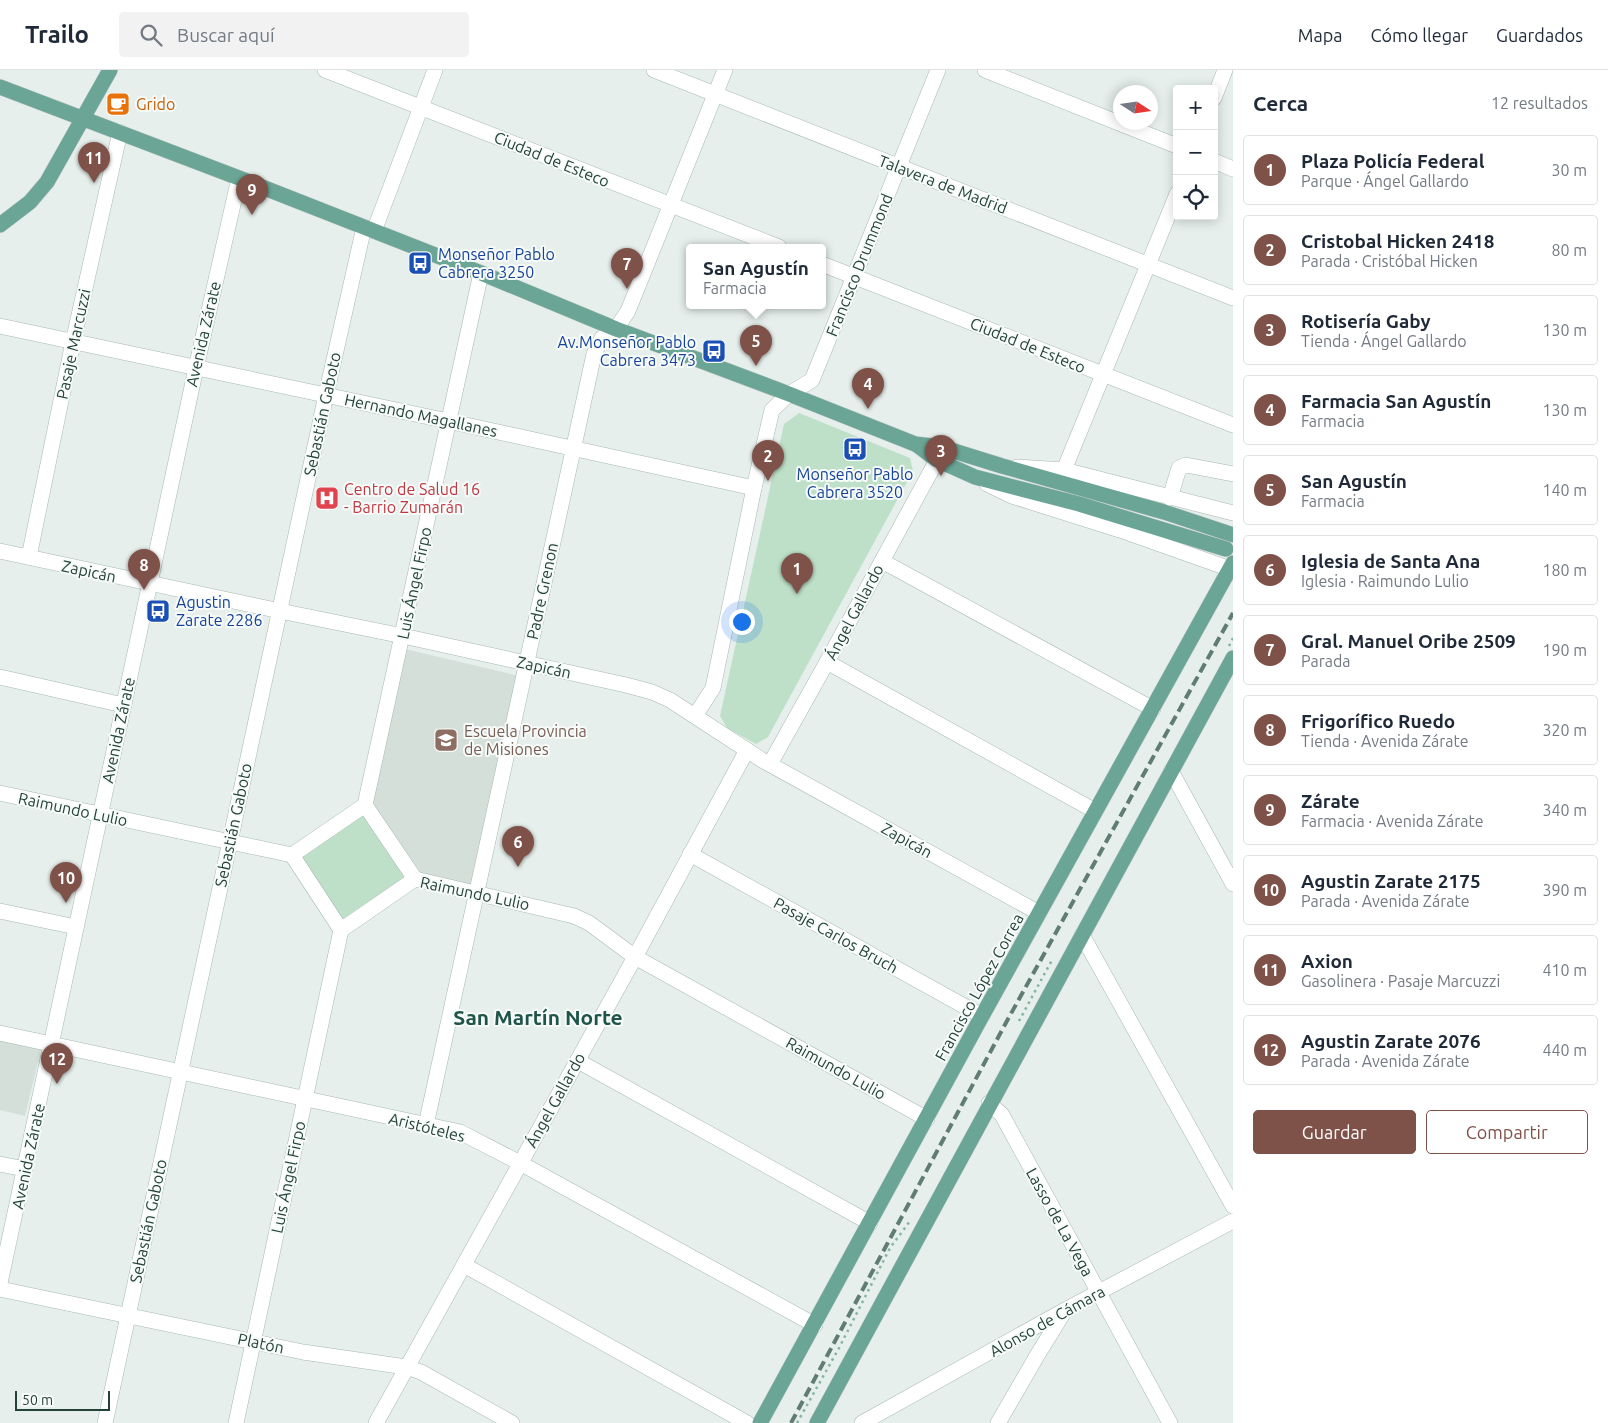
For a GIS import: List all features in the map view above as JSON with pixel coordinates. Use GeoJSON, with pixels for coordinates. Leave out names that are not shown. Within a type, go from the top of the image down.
{"type":"FeatureCollection","features":[{"type":"Feature","properties":{"kind":"main road"},"geometry":{"type":"LineString","coordinates":[[0,225],[30,202],[48,182],[110,70]]}},
{"type":"Feature","properties":{"kind":"main road"},"geometry":{"type":"LineString","coordinates":[[0,87],[369,229],[616,329],[915,444],[937,460],[975,477]]}},
{"type":"Feature","properties":{"kind":"main road"},"geometry":{"type":"LineString","coordinates":[[915,444],[941,446],[1002,466],[1155,509],[1233,535]]}},
{"type":"Feature","properties":{"kind":"main road","name":"Francisco López Correa"},"geometry":{"type":"LineString","coordinates":[[760,1423],[928,1119],[982,1016],[1153,709],[1231,563]]}},
{"type":"Feature","properties":{"kind":"main road"},"geometry":{"type":"LineString","coordinates":[[816,1423],[1233,658]]}},
{"type":"Feature","properties":{"kind":"street","name":"Ciudad de Esteco"},"geometry":{"type":"LineString","coordinates":[[325,70],[771,244]]}},
{"type":"Feature","properties":{"kind":"street","name":"Sebastián Gaboto"},"geometry":{"type":"LineString","coordinates":[[105,1423],[326,395],[369,229],[435,70]]}},
{"type":"Feature","properties":{"kind":"street","name":"Talavera de Madrid"},"geometry":{"type":"LineString","coordinates":[[654,70],[1233,298]]}},
{"type":"Feature","properties":{"kind":"street","name":"Padre Grenon"},"geometry":{"type":"LineString","coordinates":[[426,1125],[594,354],[602,338],[616,329],[628,311],[725,70]]}},
{"type":"Feature","properties":{"kind":"street","name":"Francisco Drummond"},"geometry":{"type":"LineString","coordinates":[[695,716],[713,688],[772,410],[789,394],[812,380],[938,70]]}},
{"type":"Feature","properties":{"kind":"street"},"geometry":{"type":"LineString","coordinates":[[985,70],[1173,144]]}},
{"type":"Feature","properties":{"kind":"street"},"geometry":{"type":"LineString","coordinates":[[1218,88],[1225,70]]}},
{"type":"Feature","properties":{"kind":"street","name":"Pasaje Marcuzzi"},"geometry":{"type":"LineString","coordinates":[[29,557],[73,342],[120,132]]}},
{"type":"Feature","properties":{"kind":"street"},"geometry":{"type":"LineString","coordinates":[[1218,162],[1233,168]]}},
{"type":"Feature","properties":{"kind":"street","name":"Avenida Zárate"},"geometry":{"type":"LineString","coordinates":[[0,1283],[238,178]]}},
{"type":"Feature","properties":{"kind":"street"},"geometry":{"type":"LineString","coordinates":[[1064,470],[1173,204]]}},
{"type":"Feature","properties":{"kind":"street","name":"Ciudad de Esteco"},"geometry":{"type":"LineString","coordinates":[[826,266],[1233,425]]}},
{"type":"Feature","properties":{"kind":"street","name":"Luis Ángel Firpo"},"geometry":{"type":"LineString","coordinates":[[365,805],[481,273]]}},
{"type":"Feature","properties":{"kind":"street","name":"Hernando Magallanes"},"geometry":{"type":"LineString","coordinates":[[0,326],[754,488]]}},
{"type":"Feature","properties":{"kind":"street","name":"Ángel Gallardo"},"geometry":{"type":"LineString","coordinates":[[770,764],[937,460]]}},
{"type":"Feature","properties":{"kind":"street"},"geometry":{"type":"LineString","coordinates":[[1170,498],[1180,468],[1186,465],[1233,474]]}},
{"type":"Feature","properties":{"kind":"street"},"geometry":{"type":"LineString","coordinates":[[1002,466],[1064,470],[1233,513]]}},
{"type":"Feature","properties":{"kind":"street"},"geometry":{"type":"LineString","coordinates":[[975,477],[1012,496],[1231,563]]}},
{"type":"Feature","properties":{"kind":"street","name":"Zapicán"},"geometry":{"type":"LineString","coordinates":[[0,551],[403,636],[652,692],[670,700],[770,764],[1039,913]]}},
{"type":"Feature","properties":{"kind":"street"},"geometry":{"type":"LineString","coordinates":[[882,561],[1153,709]]}},
{"type":"Feature","properties":{"kind":"street"},"geometry":{"type":"LineString","coordinates":[[827,662],[1095,811]]}},
{"type":"Feature","properties":{"kind":"street"},"geometry":{"type":"LineString","coordinates":[[0,677],[123,705]]}},
{"type":"Feature","properties":{"kind":"street","name":"Ángel Gallardo"},"geometry":{"type":"LineString","coordinates":[[376,1423],[578,1061],[748,750]]}},
{"type":"Feature","properties":{"kind":"street"},"geometry":{"type":"LineString","coordinates":[[1171,771],[1233,884]]}},
{"type":"Feature","properties":{"kind":"street","name":"Raimundo Lulio"},"geometry":{"type":"LineString","coordinates":[[0,793],[292,855]]}},
{"type":"Feature","properties":{"kind":"street"},"geometry":{"type":"LineString","coordinates":[[341,930],[292,855],[365,805],[415,879]]}},
{"type":"Feature","properties":{"kind":"street","name":"Pasaje Carlos Bruch"},"geometry":{"type":"LineString","coordinates":[[690,854],[982,1016]]}},
{"type":"Feature","properties":{"kind":"street","name":"Raimundo Lulio"},"geometry":{"type":"LineString","coordinates":[[341,930],[415,879],[477,892],[581,918],[635,957],[928,1119]]}},
{"type":"Feature","properties":{"kind":"street"},"geometry":{"type":"LineString","coordinates":[[0,911],[76,927]]}},
{"type":"Feature","properties":{"kind":"street","name":"Luis Ángel Firpo"},"geometry":{"type":"LineString","coordinates":[[236,1423],[341,930]]}},
{"type":"Feature","properties":{"kind":"street"},"geometry":{"type":"LineString","coordinates":[[1082,935],[1233,1206]]}},
{"type":"Feature","properties":{"kind":"street","name":"Aristóteles"},"geometry":{"type":"LineString","coordinates":[[0,1032],[460,1132],[815,1325]]}},
{"type":"Feature","properties":{"kind":"street"},"geometry":{"type":"LineString","coordinates":[[578,1061],[870,1223]]}},
{"type":"Feature","properties":{"kind":"street","name":"Lasso de La Vega"},"geometry":{"type":"LineString","coordinates":[[990,1103],[1002,1115],[1170,1423]]}},
{"type":"Feature","properties":{"kind":"street"},"geometry":{"type":"LineString","coordinates":[[0,1164],[25,1169]]}},
{"type":"Feature","properties":{"kind":"street","name":"Alonso de Cámara"},"geometry":{"type":"LineString","coordinates":[[862,1423],[1065,1310],[1233,1221]]}},
{"type":"Feature","properties":{"kind":"street"},"geometry":{"type":"LineString","coordinates":[[464,1265],[747,1423]]}},
{"type":"Feature","properties":{"kind":"street","name":"Platón"},"geometry":{"type":"LineString","coordinates":[[0,1289],[303,1352],[406,1367],[421,1372],[509,1422]]}},
{"type":"Feature","properties":{"kind":"street"},"geometry":{"type":"LineString","coordinates":[[998,1423],[1065,1310]]}},
{"type":"Feature","properties":{"kind":"shaded area","name":"Escuela Provincia de Misiones"},"geometry":{"type":"Polygon","coordinates":[[[405,649],[519,676],[475,886],[424,877],[372,803],[405,649]]]}},
{"type":"Feature","properties":{"kind":"shaded area"},"geometry":{"type":"Polygon","coordinates":[[[0,1039],[41,1049],[25,1116],[0,1110],[0,1039]]]}},
{"type":"Feature","properties":{"kind":"green space"},"geometry":{"type":"Polygon","coordinates":[[[799,413],[910,458],[913,471],[768,737],[756,744],[727,728],[720,716],[784,424],[799,413]]]}},
{"type":"Feature","properties":{"kind":"green space"},"geometry":{"type":"Polygon","coordinates":[[[364,815],[405,877],[341,920],[300,859],[364,815]]]}},
{"type":"Feature","properties":{"kind":"railway"},"geometry":{"type":"LineString","coordinates":[[791,1423],[1008,1019],[1233,613]]}},
{"type":"Feature","properties":{"kind":"place","name":"Grido"},"geometry":{"type":"Point","coordinates":[118,104]}},
{"type":"Feature","properties":{"kind":"place","name":"Axion"},"geometry":{"type":"Point","coordinates":[94,183]}},
{"type":"Feature","properties":{"kind":"place","name":"Zárate"},"geometry":{"type":"Point","coordinates":[252,215]}},
{"type":"Feature","properties":{"kind":"place","name":"Monseñor Pablo Cabrera 3250"},"geometry":{"type":"Point","coordinates":[420,263]}},
{"type":"Feature","properties":{"kind":"place","name":"Gral. Manuel Oribe 2509"},"geometry":{"type":"Point","coordinates":[627,289]}},
{"type":"Feature","properties":{"kind":"place","name":"Av.Monseñor Pablo Cabrera 3473"},"geometry":{"type":"Point","coordinates":[714,351]}},
{"type":"Feature","properties":{"kind":"place","name":"San Agustín"},"geometry":{"type":"Point","coordinates":[756,366]}},
{"type":"Feature","properties":{"kind":"place","name":"Farmacia San Agustín"},"geometry":{"type":"Point","coordinates":[868,409]}},
{"type":"Feature","properties":{"kind":"place","name":"Monseñor Pablo Cabrera 3520"},"geometry":{"type":"Point","coordinates":[855,449]}},
{"type":"Feature","properties":{"kind":"place","name":"Rotisería Gaby"},"geometry":{"type":"Point","coordinates":[941,476]}},
{"type":"Feature","properties":{"kind":"place","name":"Cristobal Hicken 2418"},"geometry":{"type":"Point","coordinates":[768,481]}},
{"type":"Feature","properties":{"kind":"place","name":"Centro de Salud 16 - Barrio Zumarán"},"geometry":{"type":"Point","coordinates":[327,498]}},
{"type":"Feature","properties":{"kind":"place","name":"Frigorífico Ruedo"},"geometry":{"type":"Point","coordinates":[144,590]}},
{"type":"Feature","properties":{"kind":"place","name":"Plaza Policía Federal"},"geometry":{"type":"Point","coordinates":[797,594]}},
{"type":"Feature","properties":{"kind":"place","name":"Agustin Zarate 2286"},"geometry":{"type":"Point","coordinates":[158,611]}},
{"type":"Feature","properties":{"kind":"place","name":"Escuela Provincia de Misiones"},"geometry":{"type":"Point","coordinates":[446,740]}},
{"type":"Feature","properties":{"kind":"place","name":"Iglesia de Santa Ana"},"geometry":{"type":"Point","coordinates":[518,867]}},
{"type":"Feature","properties":{"kind":"place","name":"Agustin Zarate 2175"},"geometry":{"type":"Point","coordinates":[66,903]}},
{"type":"Feature","properties":{"kind":"place","name":"Agustin Zarate 2076"},"geometry":{"type":"Point","coordinates":[57,1084]}},
{"type":"Feature","properties":{"kind":"district","name":"San Martín Norte"},"geometry":{"type":"Point","coordinates":[538,1017]}}]}
